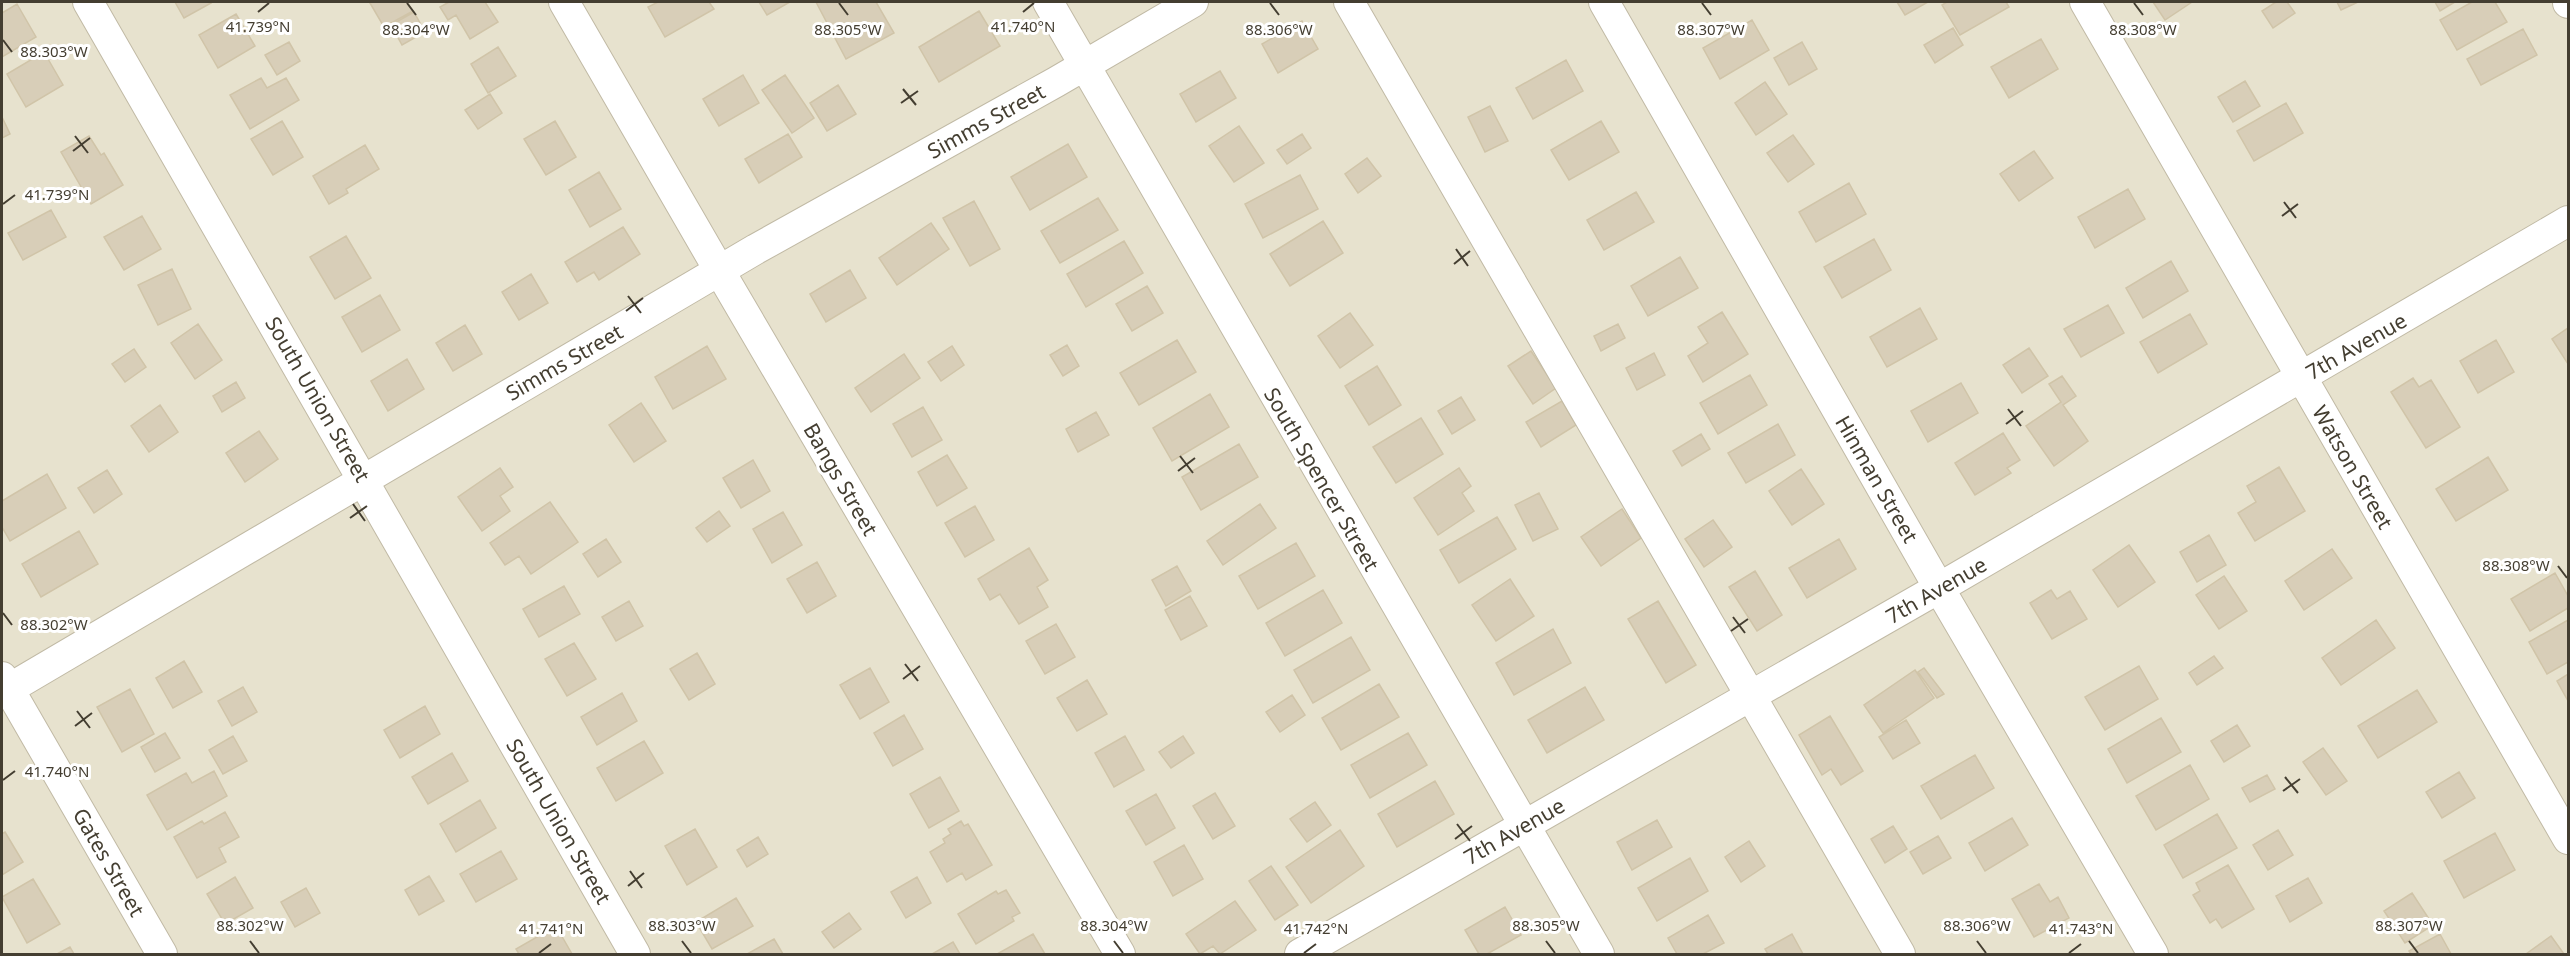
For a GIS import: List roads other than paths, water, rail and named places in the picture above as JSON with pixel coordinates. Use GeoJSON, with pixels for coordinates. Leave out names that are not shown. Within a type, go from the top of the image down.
{"type":"FeatureCollection","features":[{"type":"Feature","properties":{"kind":"street","name":"South Union Street"},"geometry":{"type":"LineString","coordinates":[[88,2],[635,954]]}},
{"type":"Feature","properties":{"kind":"street","name":"Bangs Street"},"geometry":{"type":"LineString","coordinates":[[564,2],[1120,954]]}},
{"type":"Feature","properties":{"kind":"street","name":"South Spencer Street"},"geometry":{"type":"LineString","coordinates":[[1048,2],[1599,954]]}},
{"type":"Feature","properties":{"kind":"street","name":"Simms Street"},"geometry":{"type":"LineString","coordinates":[[4,686],[364,479],[719,270],[1193,2]]}},
{"type":"Feature","properties":{"kind":"street"},"geometry":{"type":"LineString","coordinates":[[1349,2],[1900,954]]}},
{"type":"Feature","properties":{"kind":"street","name":"Hinman Street"},"geometry":{"type":"LineString","coordinates":[[1604,2],[1939,588],[2153,954]]}},
{"type":"Feature","properties":{"kind":"street","name":"Watson Street"},"geometry":{"type":"LineString","coordinates":[[2085,2],[2568,839]]}},
{"type":"Feature","properties":{"kind":"street","name":"7th Avenue"},"geometry":{"type":"LineString","coordinates":[[1300,954],[1939,588],[2568,221]]}},
{"type":"Feature","properties":{"kind":"street","name":"Gates Street"},"geometry":{"type":"LineString","coordinates":[[4,686],[162,954]]}}]}
